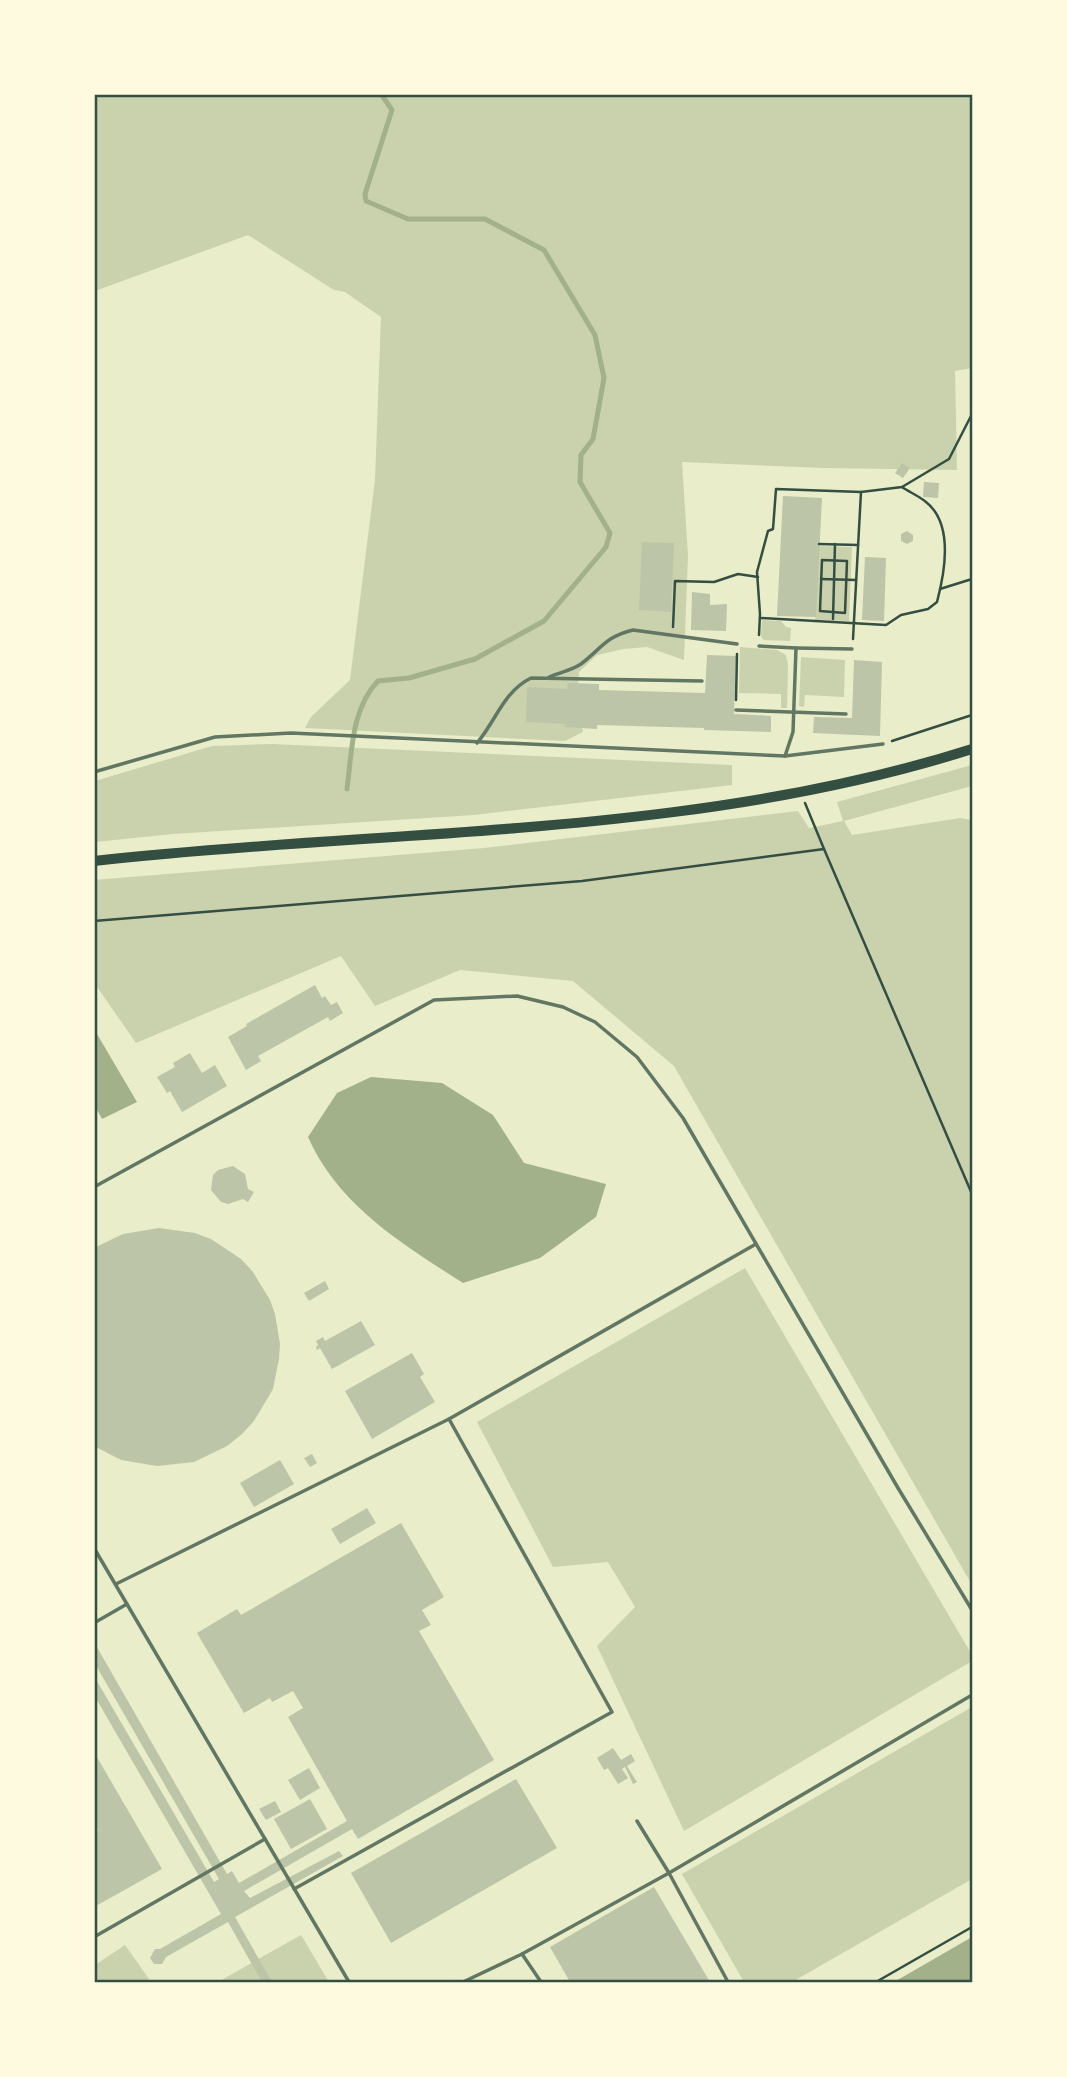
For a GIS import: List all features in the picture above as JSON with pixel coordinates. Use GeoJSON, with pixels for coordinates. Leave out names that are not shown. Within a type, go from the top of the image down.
{"type":"FeatureCollection","features":[{"type":"Feature","properties":{"kind":"main road"},"geometry":{"type":"LineString","coordinates":[[94,862],[236,847],[638,816],[801,793],[972,749]]}},
{"type":"Feature","properties":{"kind":"lane"},"geometry":{"type":"LineString","coordinates":[[547,678],[579,665],[616,634],[633,630],[737,645]]}},
{"type":"Feature","properties":{"kind":"lane"},"geometry":{"type":"LineString","coordinates":[[759,646],[852,649]]}},
{"type":"Feature","properties":{"kind":"lane"},"geometry":{"type":"LineString","coordinates":[[785,756],[793,732],[796,648]]}},
{"type":"Feature","properties":{"kind":"lane"},"geometry":{"type":"LineString","coordinates":[[477,743],[487,732],[511,692],[531,678],[702,681]]}},
{"type":"Feature","properties":{"kind":"lane"},"geometry":{"type":"LineString","coordinates":[[736,710],[846,714]]}},
{"type":"Feature","properties":{"kind":"lane"},"geometry":{"type":"LineString","coordinates":[[94,772],[215,737],[291,733],[785,756],[883,744]]}},
{"type":"Feature","properties":{"kind":"lane"},"geometry":{"type":"LineString","coordinates":[[94,1187],[434,1000],[517,996],[563,1007],[595,1022],[638,1057],[682,1118],[972,1610]]}},
{"type":"Feature","properties":{"kind":"lane"},"geometry":{"type":"LineString","coordinates":[[116,1584],[449,1419],[756,1244]]}},
{"type":"Feature","properties":{"kind":"lane"},"geometry":{"type":"LineString","coordinates":[[294,1889],[612,1712],[449,1419]]}},
{"type":"Feature","properties":{"kind":"lane"},"geometry":{"type":"LineString","coordinates":[[94,1548],[349,1983]]}},
{"type":"Feature","properties":{"kind":"lane"},"geometry":{"type":"LineString","coordinates":[[94,1623],[127,1604]]}},
{"type":"Feature","properties":{"kind":"lane"},"geometry":{"type":"LineString","coordinates":[[463,1983],[523,1954],[668,1873],[972,1695]]}},
{"type":"Feature","properties":{"kind":"lane"},"geometry":{"type":"LineString","coordinates":[[637,1821],[728,1983]]}},
{"type":"Feature","properties":{"kind":"lane"},"geometry":{"type":"LineString","coordinates":[[94,1937],[265,1839]]}},
{"type":"Feature","properties":{"kind":"lane"},"geometry":{"type":"LineString","coordinates":[[523,1954],[541,1983]]}},
{"type":"Feature","properties":{"kind":"path"},"geometry":{"type":"LineString","coordinates":[[759,646],[758,577],[768,531],[773,529],[776,489],[861,492],[901,487],[949,459],[972,414]]}},
{"type":"Feature","properties":{"kind":"path"},"geometry":{"type":"LineString","coordinates":[[760,618],[886,625],[901,615],[928,609],[937,602],[945,562],[940,517],[927,502],[901,487]]}},
{"type":"Feature","properties":{"kind":"path"},"geometry":{"type":"LineString","coordinates":[[852,649],[861,492]]}},
{"type":"Feature","properties":{"kind":"path"},"geometry":{"type":"LineString","coordinates":[[819,544],[858,545]]}},
{"type":"Feature","properties":{"kind":"path"},"geometry":{"type":"LineString","coordinates":[[833,619],[835,544]]}},
{"type":"Feature","properties":{"kind":"path"},"geometry":{"type":"LineString","coordinates":[[822,560],[847,561],[845,612],[820,611],[821,579],[822,560]]}},
{"type":"Feature","properties":{"kind":"path"},"geometry":{"type":"LineString","coordinates":[[673,636],[675,581],[714,582],[738,574],[758,577]]}},
{"type":"Feature","properties":{"kind":"path"},"geometry":{"type":"LineString","coordinates":[[821,579],[856,580]]}},
{"type":"Feature","properties":{"kind":"path"},"geometry":{"type":"LineString","coordinates":[[940,589],[972,579]]}},
{"type":"Feature","properties":{"kind":"path"},"geometry":{"type":"LineString","coordinates":[[736,710],[737,645]]}},
{"type":"Feature","properties":{"kind":"path"},"geometry":{"type":"LineString","coordinates":[[883,744],[972,715]]}},
{"type":"Feature","properties":{"kind":"path"},"geometry":{"type":"LineString","coordinates":[[801,793],[972,1194]]}},
{"type":"Feature","properties":{"kind":"path"},"geometry":{"type":"LineString","coordinates":[[94,921],[582,881],[824,849]]}},
{"type":"Feature","properties":{"kind":"path"},"geometry":{"type":"LineString","coordinates":[[876,1983],[972,1927]]}},
{"type":"Feature","properties":{"kind":"shaded area"},"geometry":{"type":"Polygon","coordinates":[[[94,95],[972,95],[972,368],[955,371],[957,470],[682,462],[688,556],[684,660],[647,647],[597,655],[579,672],[577,699],[583,732],[565,741],[305,728],[311,717],[350,680],[375,480],[381,317],[345,292],[334,290],[248,235],[95,291],[94,95]]]}},
{"type":"Feature","properties":{"kind":"shaded area"},"geometry":{"type":"Polygon","coordinates":[[[819,546],[852,547],[849,621],[815,620],[819,546]]]}},
{"type":"Feature","properties":{"kind":"shaded area"},"geometry":{"type":"Polygon","coordinates":[[[762,620],[781,621],[791,628],[790,641],[764,640],[761,637],[762,620]]]}},
{"type":"Feature","properties":{"kind":"shaded area"},"geometry":{"type":"Polygon","coordinates":[[[740,647],[777,650],[786,655],[787,708],[781,708],[781,694],[739,693],[740,647]]]}},
{"type":"Feature","properties":{"kind":"shaded area"},"geometry":{"type":"Polygon","coordinates":[[[801,657],[845,660],[844,697],[805,695],[804,707],[799,706],[801,657]]]}},
{"type":"Feature","properties":{"kind":"shaded area"},"geometry":{"type":"Polygon","coordinates":[[[272,744],[732,765],[732,785],[474,815],[173,834],[95,842],[95,781],[212,746],[272,744]]]}},
{"type":"Feature","properties":{"kind":"shaded area"},"geometry":{"type":"Polygon","coordinates":[[[972,765],[972,786],[844,821],[852,835],[960,818],[972,820],[972,1585],[674,1066],[573,981],[460,970],[375,1006],[341,956],[136,1043],[95,984],[94,880],[484,848],[798,811],[809,828],[843,821],[837,802],[972,765]]]}},
{"type":"Feature","properties":{"kind":"shaded area"},"geometry":{"type":"Polygon","coordinates":[[[94,1029],[137,1102],[102,1119],[95,1106],[94,1029]]]}},
{"type":"Feature","properties":{"kind":"shaded area"},"geometry":{"type":"Polygon","coordinates":[[[371,1077],[442,1083],[493,1115],[524,1163],[606,1184],[596,1217],[540,1258],[463,1283],[395,1238],[354,1203],[336,1183],[308,1137],[337,1093],[371,1077]]]}},
{"type":"Feature","properties":{"kind":"shaded area"},"geometry":{"type":"Polygon","coordinates":[[[745,1268],[972,1655],[972,1661],[684,1831],[597,1646],[635,1607],[608,1562],[553,1567],[477,1422],[745,1268]]]}},
{"type":"Feature","properties":{"kind":"shaded area"},"geometry":{"type":"Polygon","coordinates":[[[972,1707],[972,1879],[792,1982],[744,1982],[682,1874],[972,1707]]]}},
{"type":"Feature","properties":{"kind":"shaded area"},"geometry":{"type":"Polygon","coordinates":[[[301,1935],[329,1982],[218,1982],[301,1935]]]}},
{"type":"Feature","properties":{"kind":"shaded area"},"geometry":{"type":"Polygon","coordinates":[[[972,1937],[972,1982],[894,1982],[972,1937]]]}},
{"type":"Feature","properties":{"kind":"shaded area"},"geometry":{"type":"Polygon","coordinates":[[[125,1945],[149,1979],[145,1982],[95,1982],[95,1965],[125,1945]]]}},
{"type":"Feature","properties":{"kind":"building"},"geometry":{"type":"Polygon","coordinates":[[[902,463],[910,468],[903,478],[895,473],[902,463]]]}},
{"type":"Feature","properties":{"kind":"building"},"geometry":{"type":"Polygon","coordinates":[[[924,482],[939,483],[938,498],[923,497],[924,482]]]}},
{"type":"Feature","properties":{"kind":"building"},"geometry":{"type":"Polygon","coordinates":[[[783,496],[822,498],[816,617],[777,616],[783,496]]]}},
{"type":"Feature","properties":{"kind":"building"},"geometry":{"type":"Polygon","coordinates":[[[907,531],[913,535],[913,541],[907,544],[901,541],[901,534],[907,531]]]}},
{"type":"Feature","properties":{"kind":"building"},"geometry":{"type":"Polygon","coordinates":[[[642,542],[674,543],[671,612],[639,610],[642,542]]]}},
{"type":"Feature","properties":{"kind":"building"},"geometry":{"type":"Polygon","coordinates":[[[865,557],[886,558],[884,621],[862,620],[865,557]]]}},
{"type":"Feature","properties":{"kind":"building"},"geometry":{"type":"Polygon","coordinates":[[[692,592],[710,594],[710,605],[727,604],[726,631],[691,630],[692,592]]]}},
{"type":"Feature","properties":{"kind":"building"},"geometry":{"type":"Polygon","coordinates":[[[707,655],[736,656],[734,714],[771,716],[771,732],[597,725],[597,729],[526,722],[527,687],[567,689],[568,683],[599,684],[599,690],[705,693],[707,655]]]}},
{"type":"Feature","properties":{"kind":"building"},"geometry":{"type":"Polygon","coordinates":[[[854,660],[882,662],[880,736],[813,733],[814,717],[852,718],[854,660]]]}},
{"type":"Feature","properties":{"kind":"building"},"geometry":{"type":"Polygon","coordinates":[[[315,985],[322,998],[325,996],[331,1005],[337,1002],[343,1013],[330,1021],[328,1017],[258,1056],[261,1061],[246,1070],[228,1037],[315,985]]]}},
{"type":"Feature","properties":{"kind":"building"},"geometry":{"type":"Polygon","coordinates":[[[190,1053],[202,1073],[215,1065],[227,1086],[182,1112],[170,1091],[167,1093],[157,1077],[175,1067],[173,1063],[190,1053]]]}},
{"type":"Feature","properties":{"kind":"building"},"geometry":{"type":"Polygon","coordinates":[[[233,1166],[245,1174],[248,1189],[254,1192],[248,1202],[243,1199],[228,1204],[221,1202],[211,1190],[213,1175],[218,1170],[233,1166]]]}},
{"type":"Feature","properties":{"kind":"building"},"geometry":{"type":"Polygon","coordinates":[[[159,1228],[195,1233],[211,1239],[241,1259],[253,1272],[270,1300],[280,1344],[273,1389],[254,1421],[242,1434],[227,1446],[194,1462],[157,1466],[121,1460],[94,1446],[94,1248],[123,1234],[159,1228]]]}},
{"type":"Feature","properties":{"kind":"building"},"geometry":{"type":"Polygon","coordinates":[[[325,1281],[329,1289],[309,1301],[304,1293],[325,1281]]]}},
{"type":"Feature","properties":{"kind":"building"},"geometry":{"type":"Polygon","coordinates":[[[361,1321],[375,1345],[332,1369],[320,1348],[317,1350],[316,1341],[323,1337],[325,1341],[361,1321]]]}},
{"type":"Feature","properties":{"kind":"building"},"geometry":{"type":"Polygon","coordinates":[[[412,1353],[424,1374],[420,1377],[435,1402],[372,1439],[345,1391],[412,1353]]]}},
{"type":"Feature","properties":{"kind":"building"},"geometry":{"type":"Polygon","coordinates":[[[312,1454],[317,1463],[310,1467],[304,1458],[312,1454]]]}},
{"type":"Feature","properties":{"kind":"building"},"geometry":{"type":"Polygon","coordinates":[[[280,1460],[294,1484],[254,1507],[240,1483],[280,1460]]]}},
{"type":"Feature","properties":{"kind":"building"},"geometry":{"type":"Polygon","coordinates":[[[367,1508],[376,1523],[340,1544],[331,1529],[367,1508]]]}},
{"type":"Feature","properties":{"kind":"building"},"geometry":{"type":"Polygon","coordinates":[[[401,1523],[444,1597],[422,1610],[431,1625],[419,1631],[494,1760],[358,1839],[352,1829],[244,1891],[250,1898],[339,1851],[343,1856],[235,1917],[272,1982],[262,1982],[228,1922],[166,1957],[162,1964],[154,1964],[150,1958],[155,1949],[160,1949],[221,1914],[94,1695],[94,1676],[214,1882],[219,1879],[94,1662],[94,1642],[227,1874],[232,1871],[239,1883],[347,1821],[288,1717],[303,1708],[293,1691],[272,1702],[270,1698],[244,1713],[197,1633],[237,1609],[241,1615],[401,1523]]]}},
{"type":"Feature","properties":{"kind":"building"},"geometry":{"type":"Polygon","coordinates":[[[613,1748],[621,1760],[631,1754],[635,1761],[627,1766],[637,1782],[633,1784],[625,1767],[622,1769],[628,1778],[618,1784],[608,1768],[604,1770],[597,1758],[613,1748]]]}},
{"type":"Feature","properties":{"kind":"building"},"geometry":{"type":"Polygon","coordinates":[[[94,1752],[162,1869],[94,1907],[94,1832],[98,1830],[94,1824],[94,1752]]]}},
{"type":"Feature","properties":{"kind":"building"},"geometry":{"type":"Polygon","coordinates":[[[309,1768],[320,1788],[300,1800],[288,1780],[309,1768]]]}},
{"type":"Feature","properties":{"kind":"building"},"geometry":{"type":"Polygon","coordinates":[[[516,1779],[557,1848],[391,1943],[351,1873],[516,1779]]]}},
{"type":"Feature","properties":{"kind":"building"},"geometry":{"type":"Polygon","coordinates":[[[310,1799],[327,1829],[291,1849],[274,1819],[310,1799]]]}},
{"type":"Feature","properties":{"kind":"building"},"geometry":{"type":"Polygon","coordinates":[[[275,1801],[281,1812],[266,1820],[259,1809],[275,1801]]]}},
{"type":"Feature","properties":{"kind":"building"},"geometry":{"type":"Polygon","coordinates":[[[654,1887],[710,1982],[570,1982],[550,1947],[654,1887]]]}},
{"type":"Feature","properties":{"kind":"waterway"},"geometry":{"type":"LineString","coordinates":[[347,789],[354,732],[362,704],[378,681],[409,678],[475,659],[544,621],[606,547],[610,533],[580,482],[581,455],[593,439],[604,378],[595,335],[544,250],[485,219],[408,219],[366,201],[365,194],[392,110],[381,94]]}}]}
